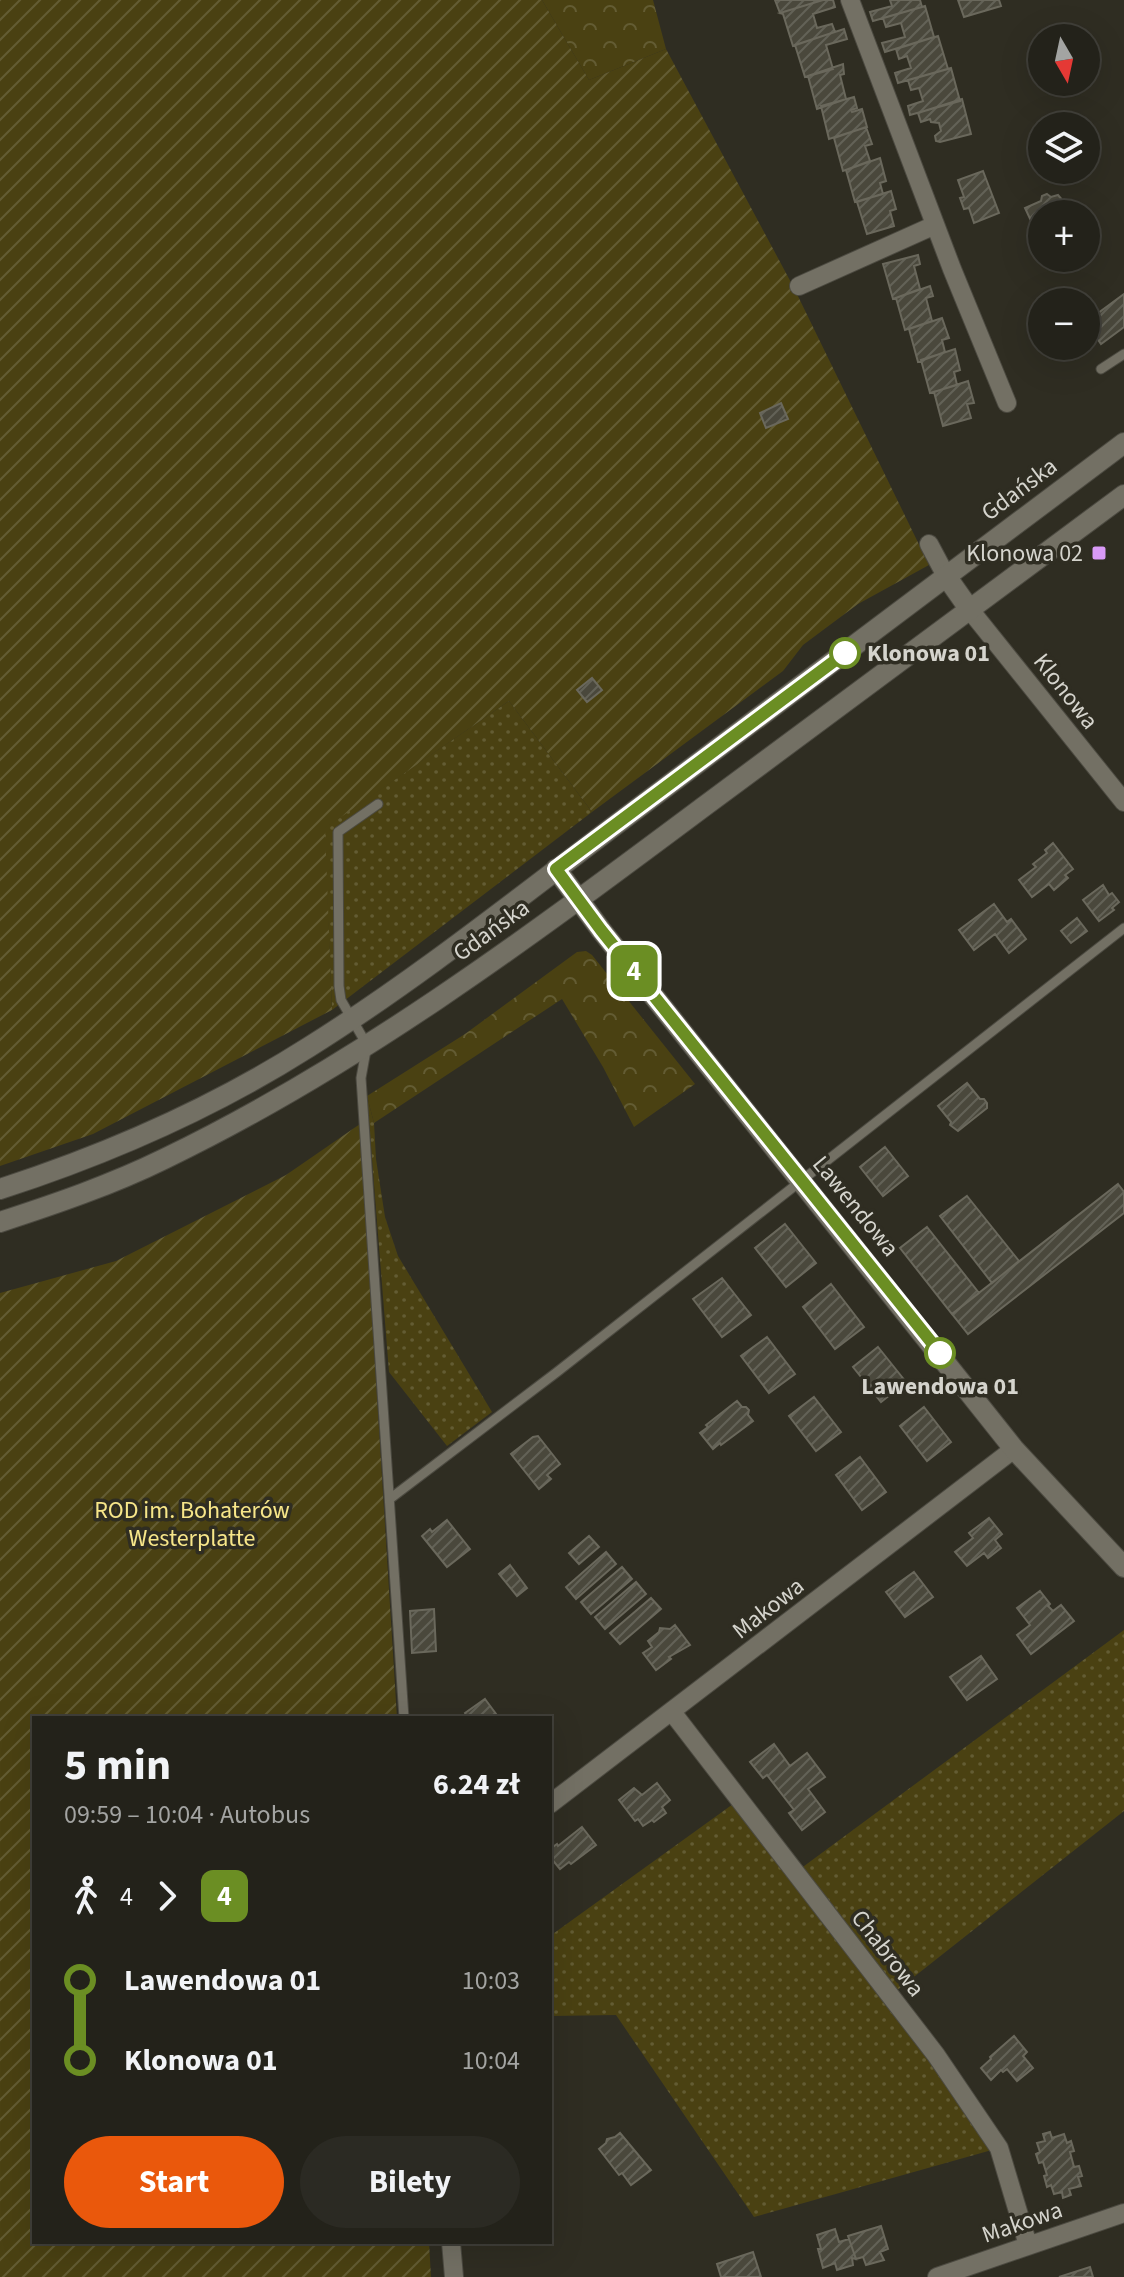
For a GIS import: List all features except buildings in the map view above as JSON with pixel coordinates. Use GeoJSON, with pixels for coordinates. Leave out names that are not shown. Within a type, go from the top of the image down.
{"type":"FeatureCollection","features":[{"type":"Feature","properties":{"kind":"main road","name":"Gdańska"},"geometry":{"type":"LineString","coordinates":[[0,1189],[54,1172],[147,1134],[240,1086],[352,1019],[1124,443]]}},
{"type":"Feature","properties":{"kind":"main road","name":"Gdańska"},"geometry":{"type":"LineString","coordinates":[[0,1222],[67,1200],[162,1160],[254,1112],[367,1045],[461,984],[578,900],[1124,495]]}},
{"type":"Feature","properties":{"kind":"main road"},"geometry":{"type":"LineString","coordinates":[[946,576],[970,610]]}},
{"type":"Feature","properties":{"kind":"main road","name":"Lawendowa"},"geometry":{"type":"LineString","coordinates":[[556,869],[1014,1449],[1124,1567]]}},
{"type":"Feature","properties":{"kind":"street"},"geometry":{"type":"LineString","coordinates":[[850,0],[935,225],[1007,403]]}},
{"type":"Feature","properties":{"kind":"street"},"geometry":{"type":"LineString","coordinates":[[799,286],[935,225]]}},
{"type":"Feature","properties":{"kind":"street"},"geometry":{"type":"LineString","coordinates":[[929,544],[946,576]]}},
{"type":"Feature","properties":{"kind":"street","name":"Klonowa"},"geometry":{"type":"LineString","coordinates":[[970,610],[1124,802]]}},
{"type":"Feature","properties":{"kind":"street","name":"Makowa"},"geometry":{"type":"LineString","coordinates":[[552,1802],[1014,1449]]}},
{"type":"Feature","properties":{"kind":"street","name":"Chabrowa"},"geometry":{"type":"LineString","coordinates":[[672,1712],[936,2055],[999,2148],[1028,2245]]}},
{"type":"Feature","properties":{"kind":"street","name":"Makowa"},"geometry":{"type":"LineString","coordinates":[[937,2277],[1124,2213]]}},
{"type":"Feature","properties":{"kind":"street"},"geometry":{"type":"LineString","coordinates":[[451,2244],[454,2277]]}},
{"type":"Feature","properties":{"kind":"lane"},"geometry":{"type":"LineString","coordinates":[[1101,369],[1124,354]]}},
{"type":"Feature","properties":{"kind":"lane"},"geometry":{"type":"LineString","coordinates":[[378,804],[338,832],[339,986],[341,1000],[367,1045],[361,1078],[404,1716]]}},
{"type":"Feature","properties":{"kind":"lane"},"geometry":{"type":"LineString","coordinates":[[391,1498],[557,1372],[1124,928]]}},
{"type":"Feature","properties":{"kind":"green space"},"geometry":{"type":"Polygon","coordinates":[[[0,0],[542,0],[589,80],[666,49],[794,288],[929,565],[858,604],[803,645],[783,671],[592,812],[509,701],[325,828],[332,1010],[93,1134],[0,1166],[0,0]]]}},
{"type":"Feature","properties":{"kind":"green space"},"geometry":{"type":"Polygon","coordinates":[[[542,0],[653,0],[666,49],[589,80],[542,0]]]}},
{"type":"Feature","properties":{"kind":"green space"},"geometry":{"type":"Polygon","coordinates":[[[509,701],[592,812],[332,1010],[324,828],[509,701]]]}},
{"type":"Feature","properties":{"kind":"green space"},"geometry":{"type":"Polygon","coordinates":[[[586,951],[695,1084],[634,1127],[562,999],[374,1123],[367,1096],[465,1034],[577,952],[586,951]]]}},
{"type":"Feature","properties":{"kind":"green space"},"geometry":{"type":"Polygon","coordinates":[[[367,1096],[374,1123],[385,1217],[398,1256],[492,1412],[447,1446],[389,1372],[367,1096]]]}},
{"type":"Feature","properties":{"kind":"green space","name":"ROD im. Bohaterów Westerplatte"},"geometry":{"type":"Polygon","coordinates":[[[360,1124],[397,1716],[32,1716],[32,2244],[429,2244],[431,2277],[0,2277],[0,1293],[116,1261],[286,1175],[360,1124]]]}},
{"type":"Feature","properties":{"kind":"green space"},"geometry":{"type":"Polygon","coordinates":[[[1124,1630],[1124,1811],[891,1995],[999,2148],[754,2217],[616,2015],[552,2016],[552,1935],[740,1799],[796,1872],[1124,1630]]]}},
{"type":"Feature","properties":{"kind":"bus line","name":"4"},"geometry":{"type":"LineString","coordinates":[[845,653],[556,869],[601,930],[940,1353]]}},
{"type":"Feature","properties":{"kind":"place","name":"Klonowa 02"},"geometry":{"type":"Point","coordinates":[1099,553]}},
{"type":"Feature","properties":{"kind":"place","name":"Klonowa 01"},"geometry":{"type":"Point","coordinates":[845,653]}},
{"type":"Feature","properties":{"kind":"place","name":"Lawendowa 01"},"geometry":{"type":"Point","coordinates":[940,1353]}}]}
